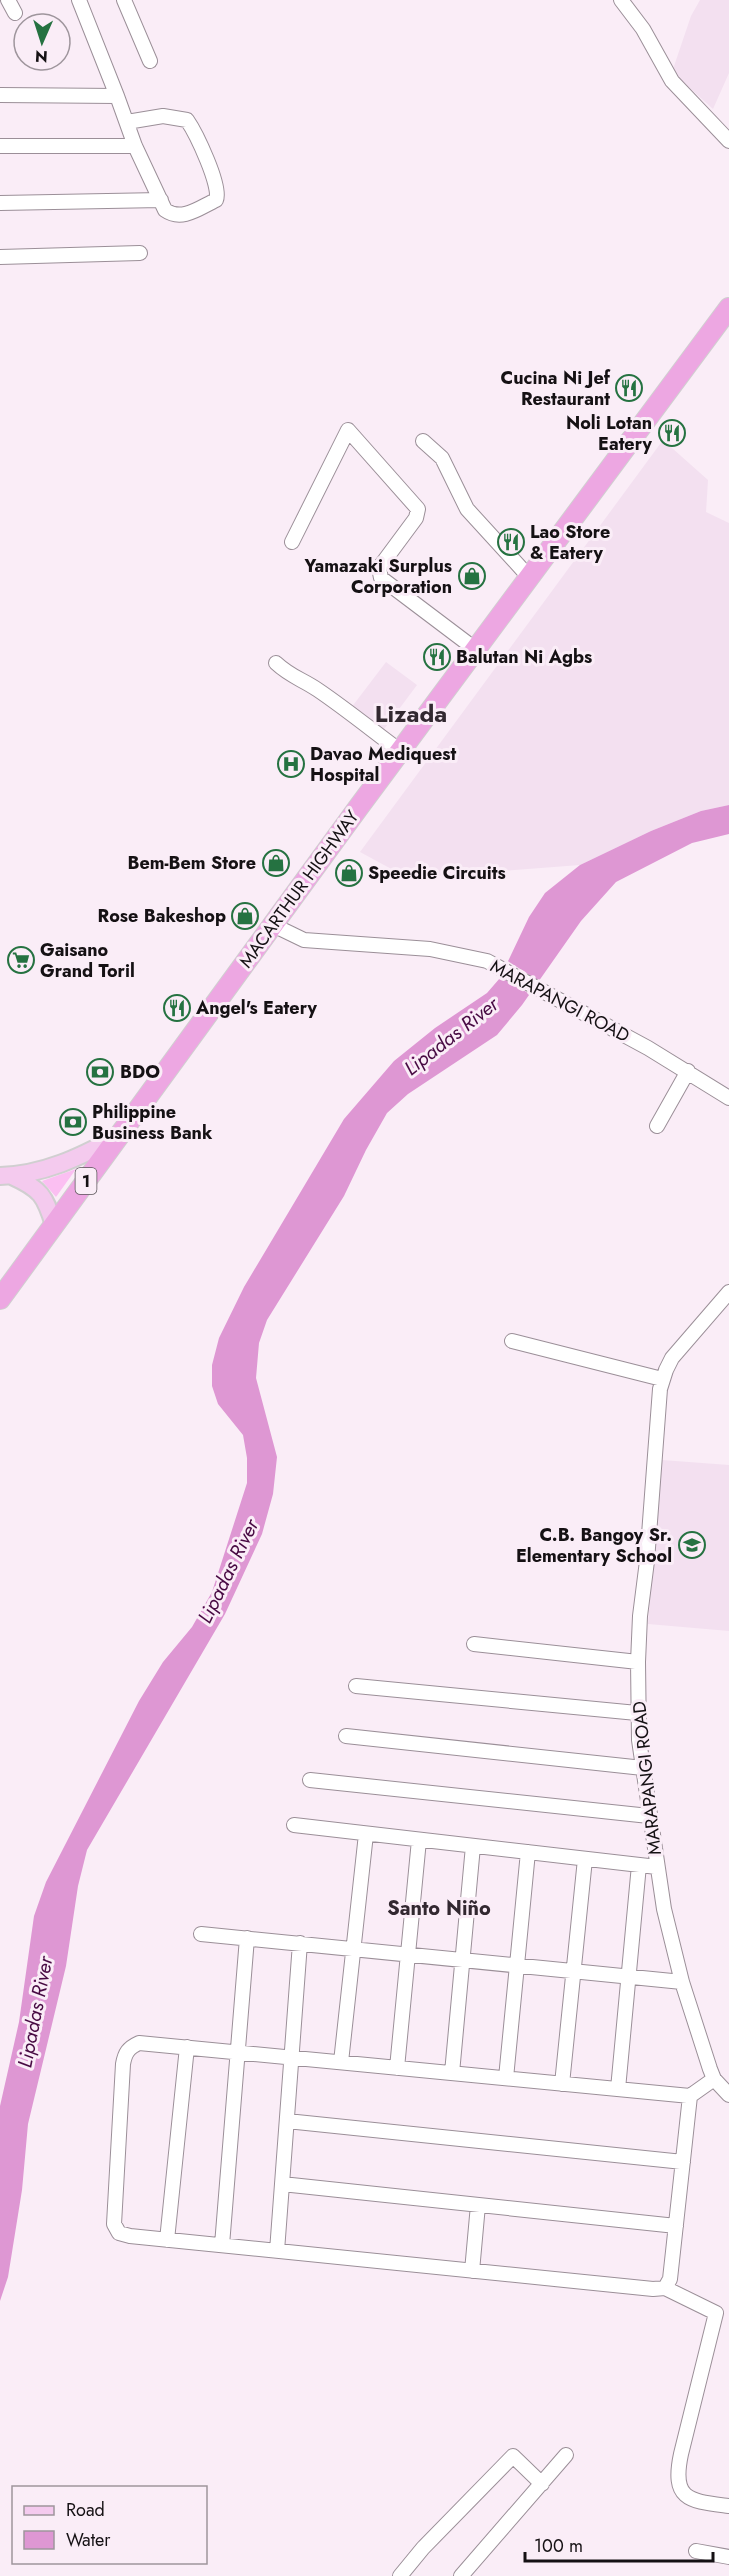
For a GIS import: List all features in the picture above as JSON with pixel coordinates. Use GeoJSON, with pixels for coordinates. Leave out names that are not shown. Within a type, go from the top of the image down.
{"type":"FeatureCollection","features":[{"type":"Feature","properties":{"kind":"highway","name":"MACARTHUR HIGHWAY"},"geometry":{"type":"LineString","coordinates":[[0,1299],[475,649],[729,308]]}},
{"type":"Feature","properties":{"kind":"main road"},"geometry":{"type":"LineString","coordinates":[[6,1176],[67,1162],[118,1137]]}},
{"type":"Feature","properties":{"kind":"main road"},"geometry":{"type":"LineString","coordinates":[[6,1176],[39,1191],[46,1202],[54,1225]]}},
{"type":"Feature","properties":{"kind":"street"},"geometry":{"type":"LineString","coordinates":[[79,0],[135,146],[160,200],[170,213],[183,216],[216,200],[218,192],[196,135],[187,120],[163,116],[127,122]]}},
{"type":"Feature","properties":{"kind":"street"},"geometry":{"type":"LineString","coordinates":[[124,0],[150,61]]}},
{"type":"Feature","properties":{"kind":"street"},"geometry":{"type":"LineString","coordinates":[[621,0],[643,29],[672,81],[729,141]]}},
{"type":"Feature","properties":{"kind":"street"},"geometry":{"type":"LineString","coordinates":[[0,95],[117,96]]}},
{"type":"Feature","properties":{"kind":"street"},"geometry":{"type":"LineString","coordinates":[[0,146],[135,146]]}},
{"type":"Feature","properties":{"kind":"street"},"geometry":{"type":"LineString","coordinates":[[0,203],[160,200]]}},
{"type":"Feature","properties":{"kind":"street"},"geometry":{"type":"LineString","coordinates":[[0,257],[140,253]]}},
{"type":"Feature","properties":{"kind":"street"},"geometry":{"type":"LineString","coordinates":[[292,542],[348,430],[419,513],[379,568],[381,578],[475,649]]}},
{"type":"Feature","properties":{"kind":"street"},"geometry":{"type":"LineString","coordinates":[[423,441],[442,458],[466,509],[529,577]]}},
{"type":"Feature","properties":{"kind":"street"},"geometry":{"type":"LineString","coordinates":[[276,663],[290,676],[307,682],[328,696],[400,751]]}},
{"type":"Feature","properties":{"kind":"street","name":"MARAPANGI ROAD"},"geometry":{"type":"LineString","coordinates":[[273,925],[304,940],[454,952],[501,967],[544,994],[688,1071],[729,1098]]}},
{"type":"Feature","properties":{"kind":"street"},"geometry":{"type":"LineString","coordinates":[[657,1126],[688,1071]]}},
{"type":"Feature","properties":{"kind":"street","name":"MARAPANGI ROAD"},"geometry":{"type":"LineString","coordinates":[[729,1292],[684,1342],[672,1358],[662,1379],[638,1662],[637,1713],[657,1867],[669,1931],[682,1982],[714,2079],[729,2095]]}},
{"type":"Feature","properties":{"kind":"street"},"geometry":{"type":"LineString","coordinates":[[512,1341],[662,1379]]}},
{"type":"Feature","properties":{"kind":"street"},"geometry":{"type":"LineString","coordinates":[[474,1644],[638,1662]]}},
{"type":"Feature","properties":{"kind":"street"},"geometry":{"type":"LineString","coordinates":[[356,1686],[637,1713]]}},
{"type":"Feature","properties":{"kind":"street"},"geometry":{"type":"LineString","coordinates":[[346,1736],[643,1768]]}},
{"type":"Feature","properties":{"kind":"street"},"geometry":{"type":"LineString","coordinates":[[310,1780],[650,1816]]}},
{"type":"Feature","properties":{"kind":"street"},"geometry":{"type":"LineString","coordinates":[[294,1826],[657,1867]]}},
{"type":"Feature","properties":{"kind":"street"},"geometry":{"type":"LineString","coordinates":[[341,2062],[366,1834]]}},
{"type":"Feature","properties":{"kind":"street"},"geometry":{"type":"LineString","coordinates":[[397,2068],[419,1840]]}},
{"type":"Feature","properties":{"kind":"street"},"geometry":{"type":"LineString","coordinates":[[452,2073],[473,1846]]}},
{"type":"Feature","properties":{"kind":"street"},"geometry":{"type":"LineString","coordinates":[[506,2078],[528,1852]]}},
{"type":"Feature","properties":{"kind":"street"},"geometry":{"type":"LineString","coordinates":[[562,2084],[585,1858]]}},
{"type":"Feature","properties":{"kind":"street"},"geometry":{"type":"LineString","coordinates":[[618,2089],[639,1865]]}},
{"type":"Feature","properties":{"kind":"street"},"geometry":{"type":"LineString","coordinates":[[201,1934],[682,1982]]}},
{"type":"Feature","properties":{"kind":"street"},"geometry":{"type":"LineString","coordinates":[[222,2245],[247,1938]]}},
{"type":"Feature","properties":{"kind":"street"},"geometry":{"type":"LineString","coordinates":[[277,2251],[300,1943]]}},
{"type":"Feature","properties":{"kind":"street"},"geometry":{"type":"LineString","coordinates":[[714,2079],[690,2096],[139,2043],[130,2047],[123,2064],[115,2229],[124,2235],[167,2240],[653,2289],[665,2288],[716,2313],[681,2454],[677,2475],[679,2486],[682,2494],[689,2499],[729,2506]]}},
{"type":"Feature","properties":{"kind":"street"},"geometry":{"type":"LineString","coordinates":[[167,2240],[187,2047]]}},
{"type":"Feature","properties":{"kind":"street"},"geometry":{"type":"LineString","coordinates":[[665,2288],[670,2279],[690,2096]]}},
{"type":"Feature","properties":{"kind":"street"},"geometry":{"type":"LineString","coordinates":[[287,2121],[683,2162]]}},
{"type":"Feature","properties":{"kind":"street"},"geometry":{"type":"LineString","coordinates":[[282,2184],[676,2226]]}},
{"type":"Feature","properties":{"kind":"street"},"geometry":{"type":"LineString","coordinates":[[472,2271],[478,2205]]}},
{"type":"Feature","properties":{"kind":"street"},"geometry":{"type":"LineString","coordinates":[[461,2576],[566,2455]]}},
{"type":"Feature","properties":{"kind":"street"},"geometry":{"type":"LineString","coordinates":[[400,2576],[423,2548],[513,2456],[542,2484]]}},
{"type":"Feature","properties":{"kind":"street"},"geometry":{"type":"LineString","coordinates":[[696,2551],[729,2557]]}},
{"type":"Feature","properties":{"kind":"shaded area"},"geometry":{"type":"Polygon","coordinates":[[[700,0],[729,0],[729,73],[713,109],[672,72],[691,16],[700,0]]]}},
{"type":"Feature","properties":{"kind":"shaded area"},"geometry":{"type":"Polygon","coordinates":[[[663,440],[708,480],[706,512],[729,523],[729,805],[701,811],[651,831],[580,865],[408,878],[360,852],[663,440]]]}},
{"type":"Feature","properties":{"kind":"shaded area"},"geometry":{"type":"Polygon","coordinates":[[[386,662],[417,685],[382,732],[351,708],[386,662]]]}},
{"type":"Feature","properties":{"kind":"shaded area"},"geometry":{"type":"Polygon","coordinates":[[[76,1169],[56,1197],[42,1181],[76,1169]]]}},
{"type":"Feature","properties":{"kind":"shaded area","name":"C.B. Bangoy Sr. Elementary School"},"geometry":{"type":"Polygon","coordinates":[[[662,1460],[729,1465],[729,1631],[648,1624],[662,1460]]]}},
{"type":"Feature","properties":{"kind":"water","name":"Lipadas River"},"geometry":{"type":"Polygon","coordinates":[[[729,805],[729,834],[692,843],[616,882],[581,921],[522,1005],[497,1035],[408,1094],[387,1113],[344,1196],[267,1320],[259,1343],[256,1378],[277,1457],[273,1494],[262,1534],[225,1614],[87,1850],[78,1886],[66,1966],[28,2124],[22,2190],[8,2277],[0,2301],[0,2106],[19,2022],[34,1916],[46,1882],[139,1701],[163,1662],[192,1627],[212,1592],[247,1483],[247,1458],[243,1435],[218,1404],[212,1386],[212,1365],[219,1338],[244,1287],[344,1119],[394,1061],[435,1028],[487,993],[500,978],[529,917],[545,893],[580,865],[651,831],[701,811],[729,805]]]}},
{"type":"Feature","properties":{"kind":"pier"},"geometry":{"type":"Polygon","coordinates":[[[506,960],[542,983],[533,996],[498,975],[506,960]]]}},
{"type":"Feature","properties":{"kind":"place","name":"Cucina Ni Jef Restaurant"},"geometry":{"type":"Point","coordinates":[629,388]}},
{"type":"Feature","properties":{"kind":"place","name":"Noli Lotan Eatery"},"geometry":{"type":"Point","coordinates":[672,433]}},
{"type":"Feature","properties":{"kind":"place","name":"Lao Store & Eatery"},"geometry":{"type":"Point","coordinates":[511,542]}},
{"type":"Feature","properties":{"kind":"place","name":"Yamazaki Surplus Corporation"},"geometry":{"type":"Point","coordinates":[472,576]}},
{"type":"Feature","properties":{"kind":"place","name":"Balutan Ni Agbs"},"geometry":{"type":"Point","coordinates":[437,657]}},
{"type":"Feature","properties":{"kind":"place","name":"Davao Mediquest Hospital"},"geometry":{"type":"Point","coordinates":[291,764]}},
{"type":"Feature","properties":{"kind":"place","name":"Bem-Bem Store"},"geometry":{"type":"Point","coordinates":[276,863]}},
{"type":"Feature","properties":{"kind":"place","name":"Speedie Circuits"},"geometry":{"type":"Point","coordinates":[349,873]}},
{"type":"Feature","properties":{"kind":"place","name":"Rose Bakeshop"},"geometry":{"type":"Point","coordinates":[245,916]}},
{"type":"Feature","properties":{"kind":"place","name":"Gaisano Grand Toril"},"geometry":{"type":"Point","coordinates":[21,960]}},
{"type":"Feature","properties":{"kind":"place","name":"Angel's Eatery"},"geometry":{"type":"Point","coordinates":[177,1008]}},
{"type":"Feature","properties":{"kind":"place","name":"BDO"},"geometry":{"type":"Point","coordinates":[100,1072]}},
{"type":"Feature","properties":{"kind":"place","name":"Philippine Business Bank"},"geometry":{"type":"Point","coordinates":[73,1122]}},
{"type":"Feature","properties":{"kind":"place","name":"C.B. Bangoy Sr. Elementary School"},"geometry":{"type":"Point","coordinates":[692,1545]}},
{"type":"Feature","properties":{"kind":"district","name":"Lizada"},"geometry":{"type":"Point","coordinates":[411,714]}},
{"type":"Feature","properties":{"kind":"district","name":"Santo Niño"},"geometry":{"type":"Point","coordinates":[439,1908]}}]}
